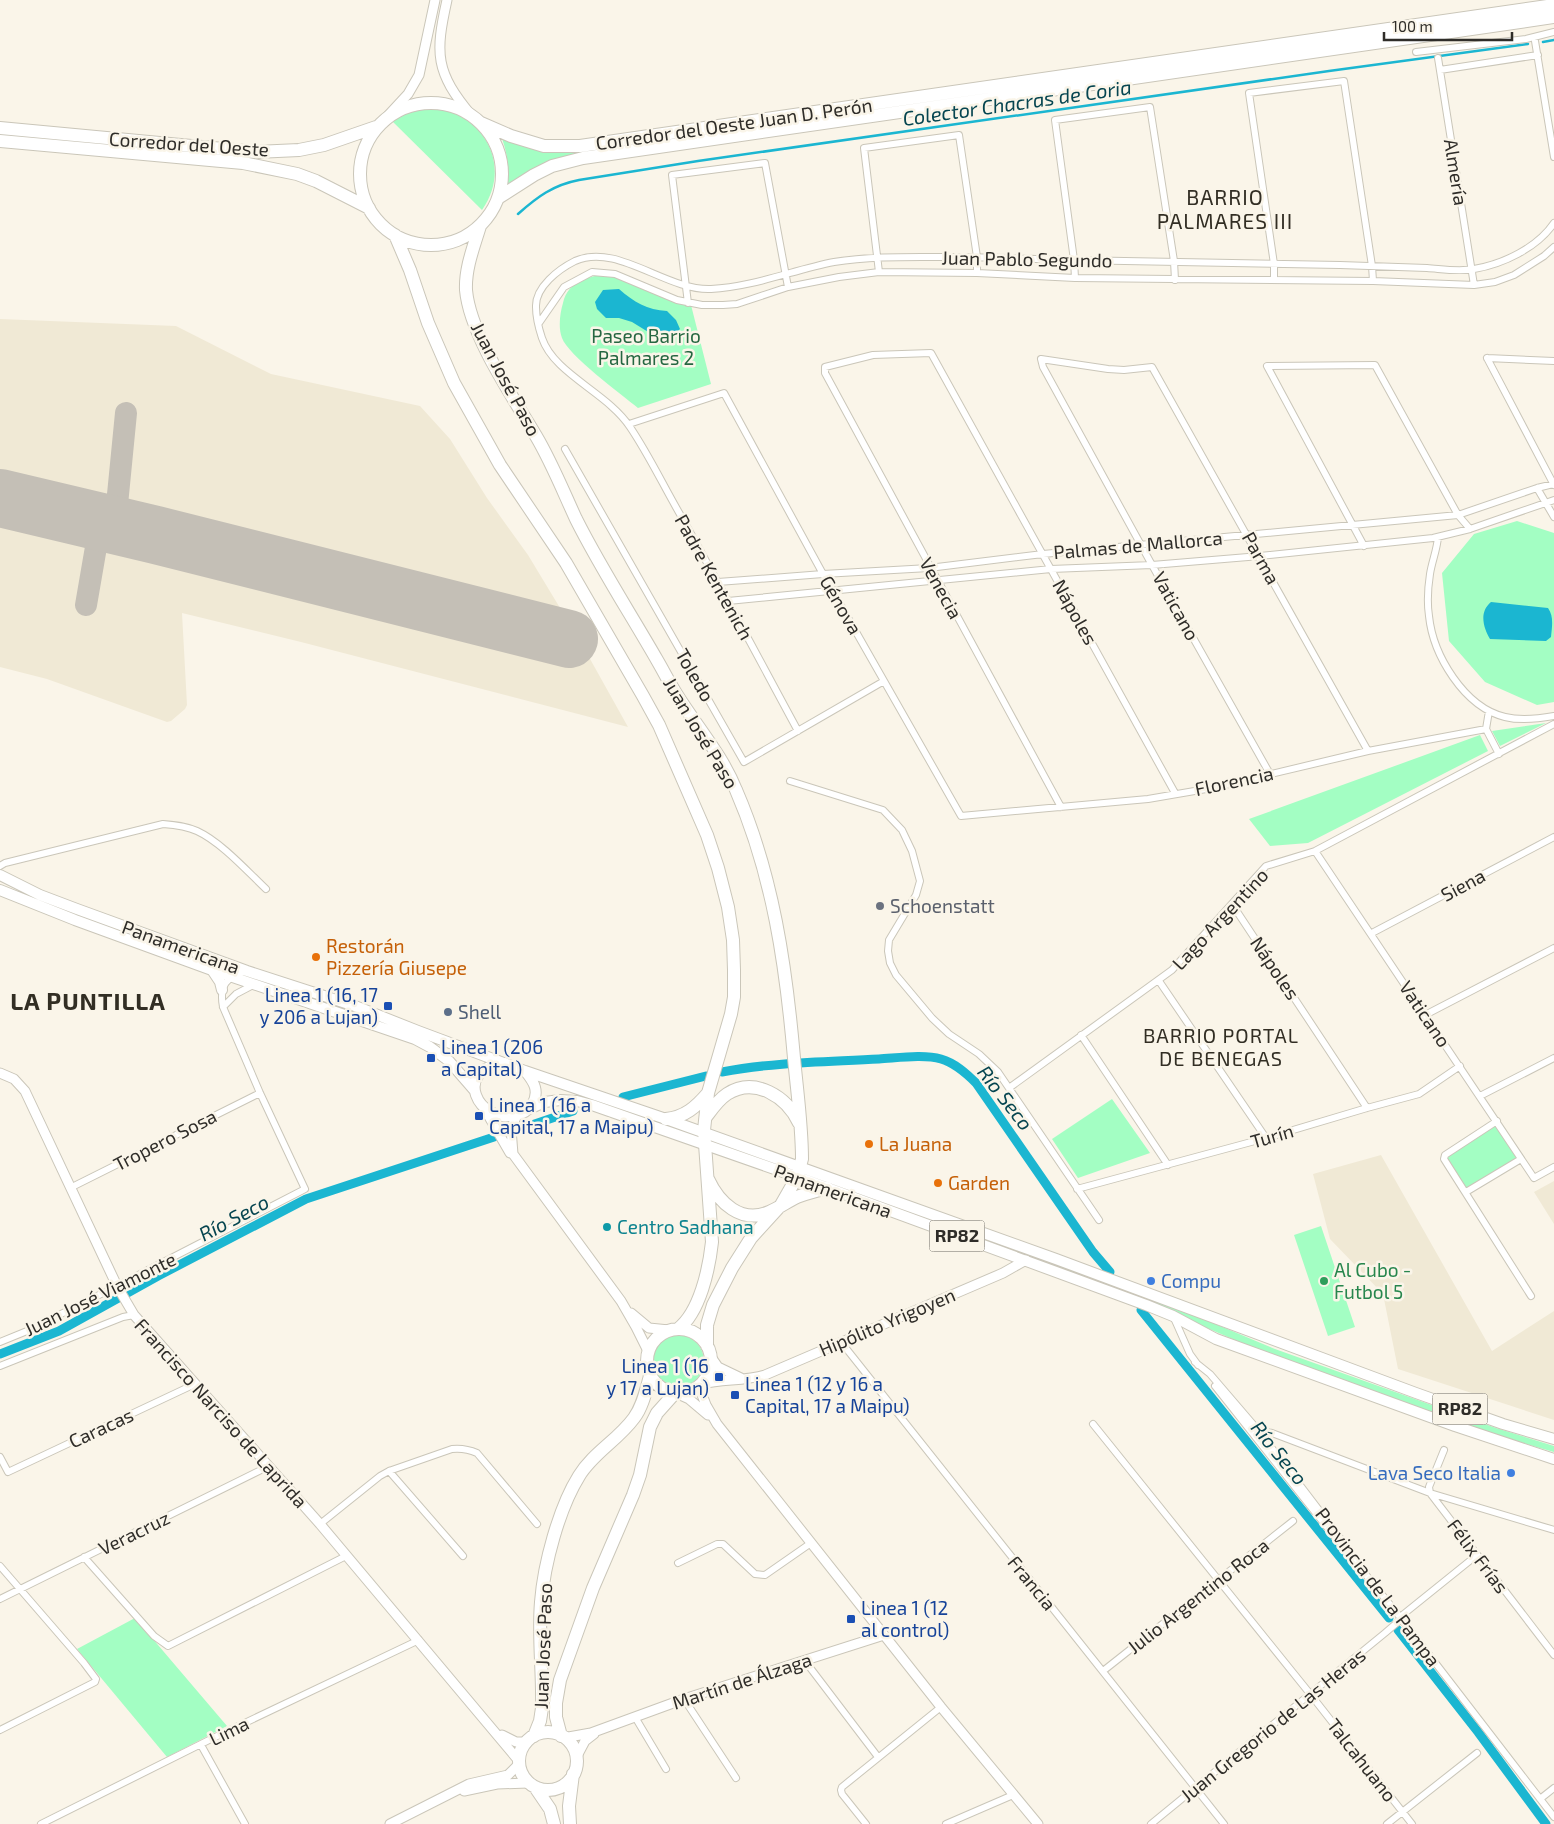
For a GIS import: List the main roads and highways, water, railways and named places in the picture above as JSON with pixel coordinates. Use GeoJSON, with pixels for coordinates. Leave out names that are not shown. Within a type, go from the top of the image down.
{"type":"FeatureCollection","features":[{"type":"Feature","properties":{"kind":"highway","name":"Corredor del Oeste Juan D. Perón"},"geometry":{"type":"LineString","coordinates":[[476,119],[512,136],[544,146],[580,146],[1554,5]]}},
{"type":"Feature","properties":{"kind":"highway","name":"Corredor del Oeste Juan D. Perón"},"geometry":{"type":"LineString","coordinates":[[498,198],[552,166],[583,158],[1554,17]]}},
{"type":"Feature","properties":{"kind":"highway"},"geometry":{"type":"LineString","coordinates":[[427,103],[446,104],[476,119],[493,139],[500,158],[502,178],[498,198],[491,213],[480,226],[458,240],[433,245],[407,241],[380,224],[369,208],[361,188],[360,167],[365,146],[380,124],[405,107],[427,103]]}},
{"type":"Feature","properties":{"kind":"highway","name":"Corredor del Oeste"},"geometry":{"type":"LineString","coordinates":[[0,128],[256,152],[299,150],[324,145],[380,124]]}},
{"type":"Feature","properties":{"kind":"highway","name":"Corredor del Oeste"},"geometry":{"type":"LineString","coordinates":[[0,141],[243,164],[304,176],[369,208]]}},
{"type":"Feature","properties":{"kind":"highway","name":"Juan José Paso"},"geometry":{"type":"LineString","coordinates":[[480,226],[469,262],[466,291],[477,332],[551,462],[577,520],[677,696],[718,753],[736,789],[756,843],[773,905],[784,964],[796,1072],[802,1159],[799,1172],[781,1206],[751,1238],[725,1281],[708,1318],[709,1351]]}},
{"type":"Feature","properties":{"kind":"highway","name":"Juan José Paso"},"geometry":{"type":"LineString","coordinates":[[395,235],[410,270],[428,323],[454,383],[500,465],[566,563],[659,725],[708,835],[728,907],[733,940],[734,997],[731,1014],[708,1093],[704,1138],[712,1242],[702,1289],[692,1312],[686,1323],[673,1330]]}},
{"type":"Feature","properties":{"kind":"highway"},"geometry":{"type":"LineString","coordinates":[[706,1117],[714,1105],[728,1093],[741,1088],[758,1088],[773,1093],[780,1098],[791,1109],[801,1128]]}},
{"type":"Feature","properties":{"kind":"highway"},"geometry":{"type":"LineString","coordinates":[[666,1119],[685,1114],[696,1107],[708,1093]]}},
{"type":"Feature","properties":{"kind":"highway"},"geometry":{"type":"LineString","coordinates":[[706,1174],[714,1190],[725,1204],[737,1212],[752,1215],[760,1215],[806,1194],[827,1188]]}},
{"type":"Feature","properties":{"kind":"highway"},"geometry":{"type":"LineString","coordinates":[[673,1330],[695,1333],[709,1351],[709,1375],[701,1386],[689,1392],[676,1394],[658,1386],[650,1376],[646,1363],[648,1352],[658,1336],[673,1330]]}},
{"type":"Feature","properties":{"kind":"highway","name":"Juan José Paso"},"geometry":{"type":"LineString","coordinates":[[532,1785],[521,1772],[519,1762],[521,1750],[540,1721],[542,1708],[541,1603],[545,1575],[557,1528],[580,1475],[596,1454],[634,1418],[641,1404],[650,1376]]}},
{"type":"Feature","properties":{"kind":"highway","name":"Juan José Paso"},"geometry":{"type":"LineString","coordinates":[[562,1737],[556,1716],[560,1680],[593,1588],[633,1495],[642,1467],[650,1427],[657,1413],[676,1394]]}},
{"type":"Feature","properties":{"kind":"highway","name":"Juan José Paso"},"geometry":{"type":"LineString","coordinates":[[530,1739],[550,1733],[562,1737],[571,1745],[576,1758],[573,1774]]}},
{"type":"Feature","properties":{"kind":"highway"},"geometry":{"type":"LineString","coordinates":[[532,1785],[546,1790],[560,1788],[573,1774]]}},
{"type":"Feature","properties":{"kind":"highway"},"geometry":{"type":"LineString","coordinates":[[570,1824],[569,1806],[573,1774]]}},
{"type":"Feature","properties":{"kind":"highway"},"geometry":{"type":"LineString","coordinates":[[532,1785],[550,1809],[554,1824]]}},
{"type":"Feature","properties":{"kind":"main road","name":"Panamericana"},"geometry":{"type":"LineString","coordinates":[[0,875],[40,895],[77,909],[247,971],[355,1006],[505,1064],[666,1119],[704,1138]]}},
{"type":"Feature","properties":{"kind":"main road","name":"Panamericana"},"geometry":{"type":"LineString","coordinates":[[0,890],[56,913],[253,985],[415,1039],[449,1061],[476,1091],[483,1106],[495,1115],[509,1117],[517,1115],[545,1102],[560,1100],[577,1101],[704,1138],[1143,1291],[1416,1393]]}},
{"type":"Feature","properties":{"kind":"main road"},"geometry":{"type":"LineString","coordinates":[[212,970],[220,982],[222,990]]}},
{"type":"Feature","properties":{"kind":"main road"},"geometry":{"type":"LineString","coordinates":[[476,1091],[474,1086],[476,1079],[483,1070],[490,1066],[505,1064]]}},
{"type":"Feature","properties":{"kind":"main road"},"geometry":{"type":"LineString","coordinates":[[526,1070],[537,1091],[530,1109]]}},
{"type":"Feature","properties":{"kind":"main road","name":"Panamericana"},"geometry":{"type":"LineString","coordinates":[[799,1172],[827,1188],[1146,1305],[1173,1316],[1216,1339],[1501,1442],[1554,1459]]}},
{"type":"Feature","properties":{"kind":"main road"},"geometry":{"type":"LineString","coordinates":[[1410,1409],[1416,1393]]}},
{"type":"Feature","properties":{"kind":"main road","name":"RP82"},"geometry":{"type":"LineString","coordinates":[[1416,1393],[1503,1424],[1554,1439]]}},
{"type":"Feature","properties":{"kind":"water"},"geometry":{"type":"Polygon","coordinates":[[[619,289],[641,304],[653,309],[667,311],[676,320],[680,329],[673,336],[658,338],[632,322],[619,318],[606,318],[597,309],[595,302],[603,290],[619,289]]]}},
{"type":"Feature","properties":{"kind":"water"},"geometry":{"type":"Polygon","coordinates":[[[1491,602],[1548,608],[1552,618],[1551,637],[1546,641],[1490,639],[1483,620],[1485,610],[1491,602]]]}},
{"type":"Feature","properties":{"kind":"waterway","name":"Colector Chacras de Coria"},"geometry":{"type":"LineString","coordinates":[[1543,42],[1554,40]]}},
{"type":"Feature","properties":{"kind":"waterway","name":"Colector Chacras de Coria"},"geometry":{"type":"LineString","coordinates":[[518,214],[546,192],[579,180],[698,161],[1528,44]]}},
{"type":"Feature","properties":{"kind":"waterway","name":"Río Seco"},"geometry":{"type":"LineString","coordinates":[[722,1072],[781,1064],[910,1057],[941,1059],[951,1063],[976,1083],[1093,1252],[1110,1272]]}},
{"type":"Feature","properties":{"kind":"waterway","name":"Río Seco"},"geometry":{"type":"LineString","coordinates":[[623,1097],[706,1076]]}},
{"type":"Feature","properties":{"kind":"waterway","name":"Río Seco"},"geometry":{"type":"LineString","coordinates":[[517,1130],[573,1111]]}},
{"type":"Feature","properties":{"kind":"waterway","name":"Río Seco"},"geometry":{"type":"LineString","coordinates":[[0,1354],[59,1331],[158,1276],[306,1199],[494,1137]]}},
{"type":"Feature","properties":{"kind":"waterway","name":"Río Seco"},"geometry":{"type":"LineString","coordinates":[[1141,1310],[1389,1618]]}},
{"type":"Feature","properties":{"kind":"waterway","name":"Río Seco"},"geometry":{"type":"LineString","coordinates":[[1398,1630],[1478,1732],[1546,1824]]}},
{"type":"Feature","properties":{"kind":"place","name":"Schoenstatt"},"geometry":{"type":"Point","coordinates":[880,906]}},
{"type":"Feature","properties":{"kind":"place","name":"Restorán Pizzería Giusepe"},"geometry":{"type":"Point","coordinates":[316,957]}},
{"type":"Feature","properties":{"kind":"place","name":"Linea 1 (16, 17 y 206 a Lujan)"},"geometry":{"type":"Point","coordinates":[388,1006]}},
{"type":"Feature","properties":{"kind":"place","name":"Shell"},"geometry":{"type":"Point","coordinates":[448,1012]}},
{"type":"Feature","properties":{"kind":"place","name":"Linea 1 (206 a Capital)"},"geometry":{"type":"Point","coordinates":[431,1058]}},
{"type":"Feature","properties":{"kind":"place","name":"Linea 1 (16 a Capital, 17 a Maipu)"},"geometry":{"type":"Point","coordinates":[479,1116]}},
{"type":"Feature","properties":{"kind":"place","name":"La Juana"},"geometry":{"type":"Point","coordinates":[869,1144]}},
{"type":"Feature","properties":{"kind":"place","name":"Garden"},"geometry":{"type":"Point","coordinates":[938,1183]}},
{"type":"Feature","properties":{"kind":"place","name":"Centro Sadhana"},"geometry":{"type":"Point","coordinates":[607,1227]}},
{"type":"Feature","properties":{"kind":"place","name":"Compu"},"geometry":{"type":"Point","coordinates":[1151,1281]}},
{"type":"Feature","properties":{"kind":"place","name":"Al Cubo - Futbol 5"},"geometry":{"type":"Point","coordinates":[1324,1281]}},
{"type":"Feature","properties":{"kind":"place","name":"Linea 1 (16 y 17 a Lujan)"},"geometry":{"type":"Point","coordinates":[719,1377]}},
{"type":"Feature","properties":{"kind":"place","name":"Linea 1 (12 y 16 a Capital, 17 a Maipu)"},"geometry":{"type":"Point","coordinates":[735,1395]}},
{"type":"Feature","properties":{"kind":"place","name":"Lava Seco Italia"},"geometry":{"type":"Point","coordinates":[1511,1473]}},
{"type":"Feature","properties":{"kind":"place","name":"Linea 1 (12 al control)"},"geometry":{"type":"Point","coordinates":[851,1619]}},
{"type":"Feature","properties":{"kind":"district","name":"BARRIO PALMARES III"},"geometry":{"type":"Point","coordinates":[1225,210]}},
{"type":"Feature","properties":{"kind":"district","name":"LA PUNTILLA"},"geometry":{"type":"Point","coordinates":[88,1002]}},
{"type":"Feature","properties":{"kind":"district","name":"BARRIO PORTAL DE BENEGAS"},"geometry":{"type":"Point","coordinates":[1221,1048]}},
{"type":"Feature","properties":{"kind":"park label","name":"Paseo Barrio Palmares 2"},"geometry":{"type":"Point","coordinates":[646,347]}}]}
